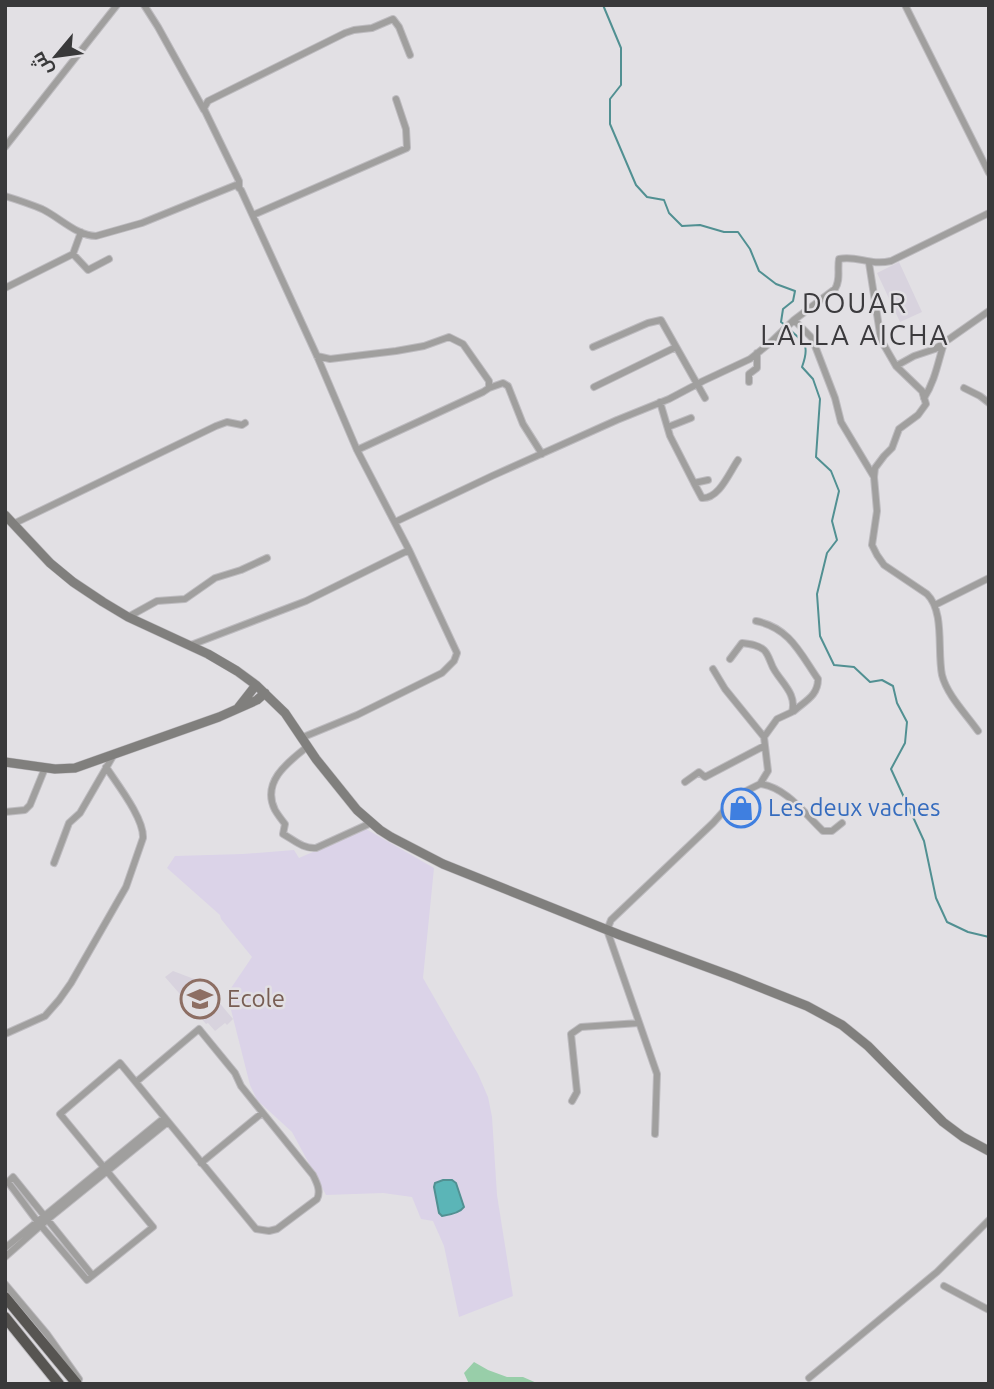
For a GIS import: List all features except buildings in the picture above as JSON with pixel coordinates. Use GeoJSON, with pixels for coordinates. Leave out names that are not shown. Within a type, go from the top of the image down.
{"type":"FeatureCollection","features":[{"type":"Feature","properties":{"kind":"highway"},"geometry":{"type":"LineString","coordinates":[[5,1297],[79,1384]]}},
{"type":"Feature","properties":{"kind":"highway"},"geometry":{"type":"LineString","coordinates":[[5,1317],[60,1384]]}},
{"type":"Feature","properties":{"kind":"main road"},"geometry":{"type":"LineString","coordinates":[[5,514],[42,555],[73,582],[128,617],[191,645],[256,685],[285,713],[336,786],[371,823],[391,837],[443,864],[807,1006],[842,1025],[868,1046],[943,1122],[989,1151]]}},
{"type":"Feature","properties":{"kind":"main road"},"geometry":{"type":"LineString","coordinates":[[237,671],[247,702]]}},
{"type":"Feature","properties":{"kind":"main road"},"geometry":{"type":"LineString","coordinates":[[247,702],[256,685]]}},
{"type":"Feature","properties":{"kind":"main road"},"geometry":{"type":"LineString","coordinates":[[5,762],[55,769],[75,768],[219,717],[262,697],[265,693]]}},
{"type":"Feature","properties":{"kind":"main road"},"geometry":{"type":"LineString","coordinates":[[247,702],[274,702]]}},
{"type":"Feature","properties":{"kind":"street"},"geometry":{"type":"LineString","coordinates":[[5,147],[117,5]]}},
{"type":"Feature","properties":{"kind":"street"},"geometry":{"type":"LineString","coordinates":[[144,5],[205,111],[239,181],[239,188],[317,356],[357,450],[409,550],[457,653],[454,662],[442,673],[357,715],[302,738]]}},
{"type":"Feature","properties":{"kind":"street"},"geometry":{"type":"LineString","coordinates":[[905,5],[989,173]]}},
{"type":"Feature","properties":{"kind":"street"},"geometry":{"type":"LineString","coordinates":[[205,111],[206,103],[212,98],[345,33],[372,28],[393,19],[410,55]]}},
{"type":"Feature","properties":{"kind":"street"},"geometry":{"type":"LineString","coordinates":[[253,215],[407,148],[406,129],[396,99]]}},
{"type":"Feature","properties":{"kind":"street"},"geometry":{"type":"LineString","coordinates":[[5,196],[44,210],[89,236],[96,236],[142,223],[236,185],[239,188]]}},
{"type":"Feature","properties":{"kind":"street"},"geometry":{"type":"LineString","coordinates":[[395,522],[750,359],[794,320],[835,289],[839,276],[839,259],[850,257],[881,264],[891,261],[989,213]]}},
{"type":"Feature","properties":{"kind":"street"},"geometry":{"type":"LineString","coordinates":[[5,288],[73,254],[81,232]]}},
{"type":"Feature","properties":{"kind":"street"},"geometry":{"type":"LineString","coordinates":[[73,254],[88,270],[109,259]]}},
{"type":"Feature","properties":{"kind":"street"},"geometry":{"type":"LineString","coordinates":[[870,263],[881,340],[896,366],[922,391],[926,404],[918,415],[899,429],[892,448],[876,468],[874,477],[877,511],[872,545],[884,565],[927,594],[935,605],[943,677],[954,698],[978,731]]}},
{"type":"Feature","properties":{"kind":"street"},"geometry":{"type":"LineString","coordinates":[[896,366],[935,349],[989,312]]}},
{"type":"Feature","properties":{"kind":"street"},"geometry":{"type":"LineString","coordinates":[[593,347],[660,320],[705,398]]}},
{"type":"Feature","properties":{"kind":"street"},"geometry":{"type":"LineString","coordinates":[[794,320],[812,338],[835,398],[841,422],[874,477]]}},
{"type":"Feature","properties":{"kind":"street"},"geometry":{"type":"LineString","coordinates":[[317,356],[330,359],[396,351],[424,346],[449,337],[463,344],[489,382],[489,388]]}},
{"type":"Feature","properties":{"kind":"street"},"geometry":{"type":"LineString","coordinates":[[924,398],[933,381],[945,342]]}},
{"type":"Feature","properties":{"kind":"street"},"geometry":{"type":"LineString","coordinates":[[594,387],[676,347]]}},
{"type":"Feature","properties":{"kind":"street"},"geometry":{"type":"LineString","coordinates":[[749,382],[749,374],[757,368],[757,353]]}},
{"type":"Feature","properties":{"kind":"street"},"geometry":{"type":"LineString","coordinates":[[357,450],[503,383],[508,386],[523,424],[542,454]]}},
{"type":"Feature","properties":{"kind":"street"},"geometry":{"type":"LineString","coordinates":[[964,388],[989,403]]}},
{"type":"Feature","properties":{"kind":"street"},"geometry":{"type":"LineString","coordinates":[[660,402],[670,436],[702,498],[706,499],[717,492],[738,460]]}},
{"type":"Feature","properties":{"kind":"street"},"geometry":{"type":"LineString","coordinates":[[668,427],[691,418]]}},
{"type":"Feature","properties":{"kind":"street"},"geometry":{"type":"LineString","coordinates":[[13,524],[216,426],[226,422],[242,425],[245,423]]}},
{"type":"Feature","properties":{"kind":"street"},"geometry":{"type":"LineString","coordinates":[[694,483],[708,480]]}},
{"type":"Feature","properties":{"kind":"street"},"geometry":{"type":"LineString","coordinates":[[191,645],[306,601],[409,550]]}},
{"type":"Feature","properties":{"kind":"street"},"geometry":{"type":"LineString","coordinates":[[128,617],[157,601],[185,599],[215,578],[267,558]]}},
{"type":"Feature","properties":{"kind":"street"},"geometry":{"type":"LineString","coordinates":[[935,605],[989,578]]}},
{"type":"Feature","properties":{"kind":"street"},"geometry":{"type":"LineString","coordinates":[[655,1134],[657,1074],[607,930],[611,920],[712,824],[738,795],[760,784],[768,771],[764,737],[776,719],[811,700],[818,679],[781,630],[757,621]]}},
{"type":"Feature","properties":{"kind":"street"},"geometry":{"type":"LineString","coordinates":[[730,659],[742,643],[751,643],[762,648],[790,692],[794,706],[792,712]]}},
{"type":"Feature","properties":{"kind":"street"},"geometry":{"type":"LineString","coordinates":[[713,669],[725,689],[764,737]]}},
{"type":"Feature","properties":{"kind":"street"},"geometry":{"type":"LineString","coordinates":[[685,782],[699,772],[705,777],[764,746]]}},
{"type":"Feature","properties":{"kind":"street"},"geometry":{"type":"LineString","coordinates":[[307,747],[284,765],[274,781],[272,799],[274,808],[285,824],[283,834],[299,845],[316,848],[371,823]]}},
{"type":"Feature","properties":{"kind":"street"},"geometry":{"type":"LineString","coordinates":[[54,863],[69,823],[80,813],[113,756]]}},
{"type":"Feature","properties":{"kind":"street"},"geometry":{"type":"LineString","coordinates":[[5,1034],[45,1016],[59,1000],[125,887],[143,832],[140,821],[106,767]]}},
{"type":"Feature","properties":{"kind":"street"},"geometry":{"type":"LineString","coordinates":[[5,812],[25,810],[30,805],[45,768]]}},
{"type":"Feature","properties":{"kind":"street"},"geometry":{"type":"LineString","coordinates":[[760,784],[775,788],[786,796],[823,831],[832,831],[842,823]]}},
{"type":"Feature","properties":{"kind":"street"},"geometry":{"type":"LineString","coordinates":[[572,1101],[577,1092],[571,1041],[574,1031],[580,1027],[639,1023]]}},
{"type":"Feature","properties":{"kind":"street"},"geometry":{"type":"LineString","coordinates":[[42,1220],[13,1177],[8,1182],[89,1278],[153,1227],[60,1114],[120,1063],[256,1229],[277,1229],[317,1199],[318,1186],[313,1175],[199,1029],[136,1082]]}},
{"type":"Feature","properties":{"kind":"street"},"geometry":{"type":"LineString","coordinates":[[201,1163],[262,1113]]}},
{"type":"Feature","properties":{"kind":"street"},"geometry":{"type":"LineString","coordinates":[[5,1248],[166,1120]]}},
{"type":"Feature","properties":{"kind":"street"},"geometry":{"type":"LineString","coordinates":[[5,1257],[42,1220]]}},
{"type":"Feature","properties":{"kind":"street"},"geometry":{"type":"LineString","coordinates":[[809,1378],[937,1272],[989,1220]]}},
{"type":"Feature","properties":{"kind":"street"},"geometry":{"type":"LineString","coordinates":[[5,1284],[47,1334],[79,1384]]}},
{"type":"Feature","properties":{"kind":"street"},"geometry":{"type":"LineString","coordinates":[[944,1286],[989,1310]]}},
{"type":"Feature","properties":{"kind":"shaded area"},"geometry":{"type":"Polygon","coordinates":[[[899,262],[922,312],[900,322],[877,273],[899,262]]]}},
{"type":"Feature","properties":{"kind":"shaded area"},"geometry":{"type":"Polygon","coordinates":[[[366,829],[434,868],[423,978],[478,1074],[488,1097],[492,1117],[497,1195],[513,1296],[459,1317],[444,1246],[433,1221],[421,1219],[412,1197],[383,1193],[326,1195],[292,1132],[257,1100],[250,1085],[227,994],[252,957],[220,915],[167,868],[175,856],[294,850],[299,858],[366,829]]]}},
{"type":"Feature","properties":{"kind":"shaded area","name":"Ecole"},"geometry":{"type":"Polygon","coordinates":[[[173,971],[202,982],[233,1019],[215,1031],[206,1024],[165,977],[173,971]]]}},
{"type":"Feature","properties":{"kind":"green space"},"geometry":{"type":"Polygon","coordinates":[[[474,1362],[507,1377],[523,1377],[539,1384],[469,1384],[464,1373],[474,1362]]]}},
{"type":"Feature","properties":{"kind":"water"},"geometry":{"type":"Polygon","coordinates":[[[443,1180],[456,1183],[464,1207],[442,1216],[434,1187],[435,1183],[443,1180]]]}},
{"type":"Feature","properties":{"kind":"waterway"},"geometry":{"type":"LineString","coordinates":[[603,5],[621,48],[621,85],[610,99],[610,124],[636,185],[647,197],[664,200],[669,213],[682,226],[700,225],[724,232],[738,232],[750,249],[759,271],[776,284],[795,291],[793,301],[783,309],[781,322],[785,325]]}},
{"type":"Feature","properties":{"kind":"waterway"},"geometry":{"type":"LineString","coordinates":[[789,329],[806,349],[802,367],[813,379],[820,399],[816,457],[831,471],[839,491],[832,521],[837,540],[827,553],[817,594],[820,636],[834,665],[854,667],[870,682],[882,680],[893,686],[897,703],[907,722],[905,743],[891,769],[924,841],[936,898],[947,922],[968,932],[989,937]]}},
{"type":"Feature","properties":{"kind":"place","name":"Les deux vaches"},"geometry":{"type":"Point","coordinates":[741,808]}},
{"type":"Feature","properties":{"kind":"place","name":"Ecole"},"geometry":{"type":"Point","coordinates":[200,999]}},
{"type":"Feature","properties":{"kind":"district","name":"DOUAR LALLA AICHA"},"geometry":{"type":"Point","coordinates":[855,319]}}]}
